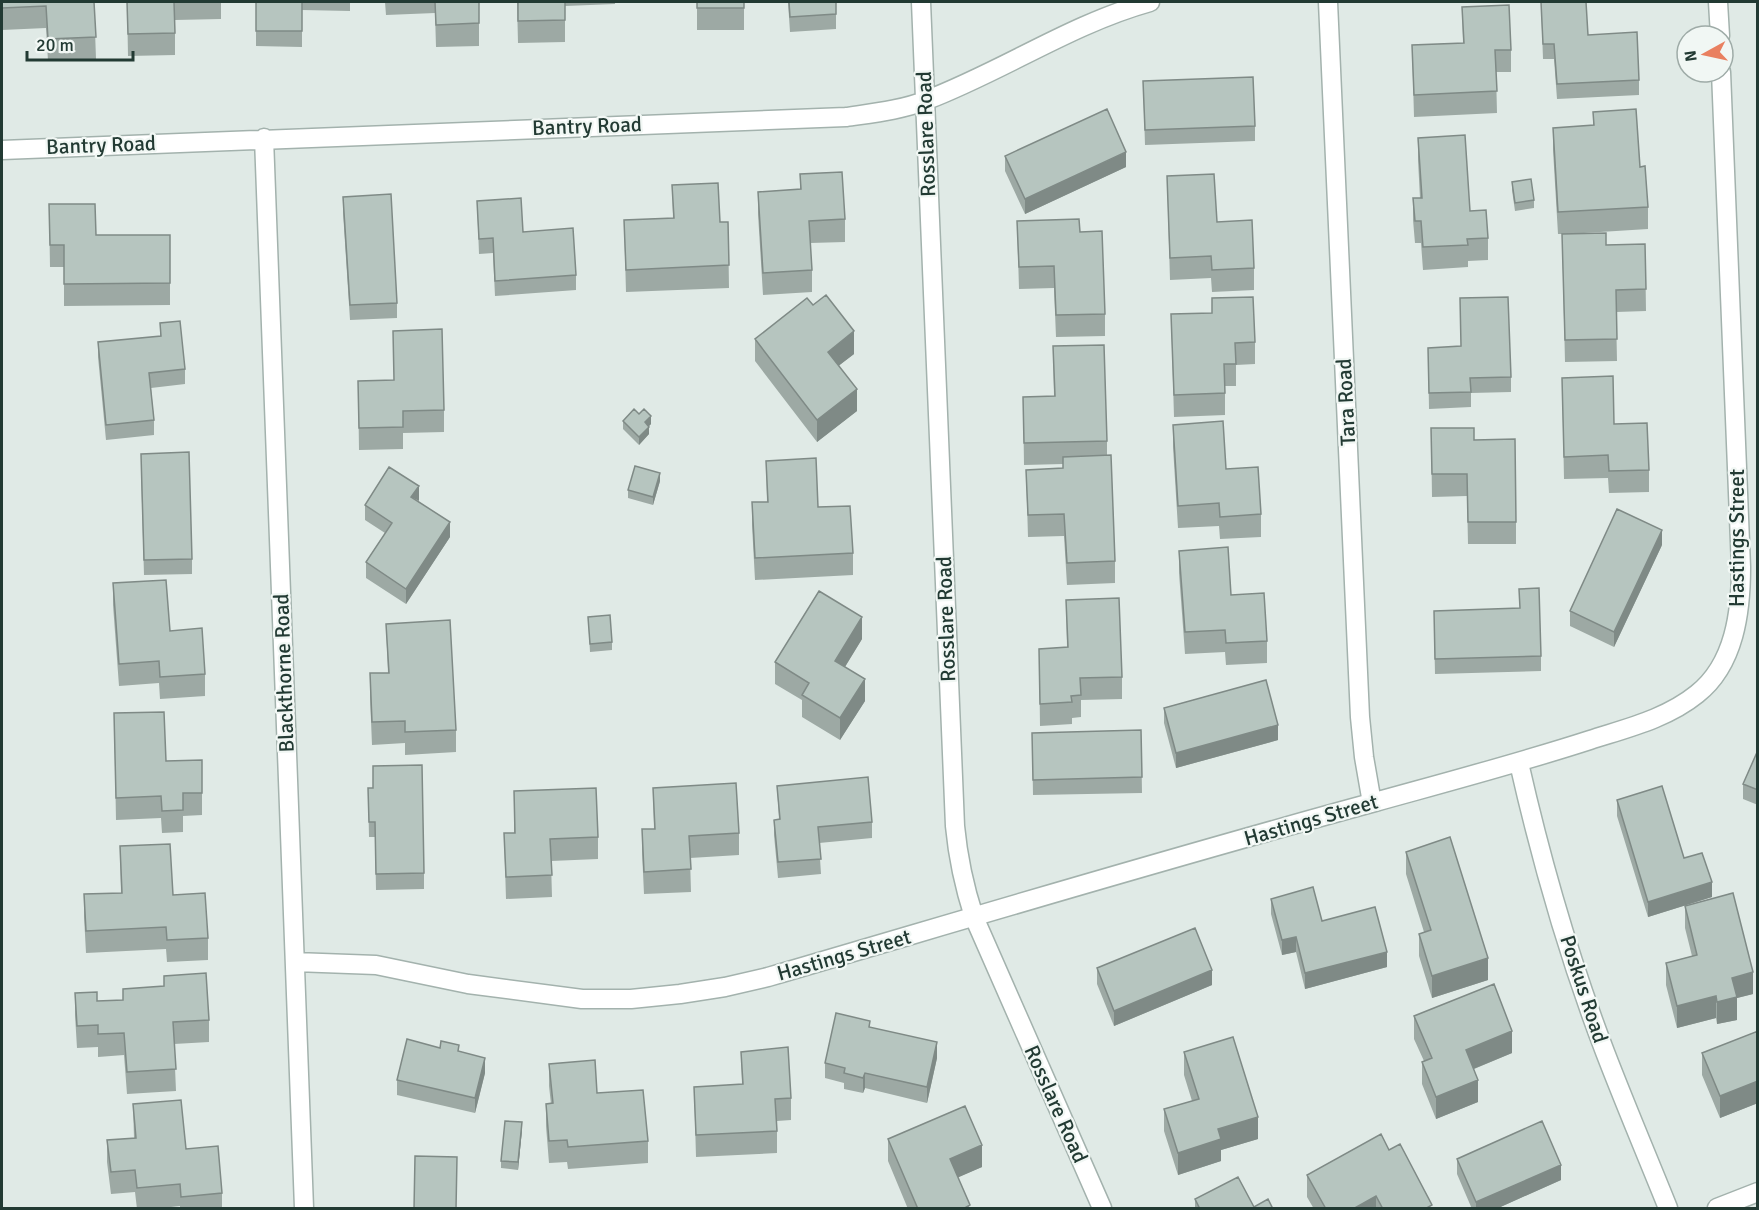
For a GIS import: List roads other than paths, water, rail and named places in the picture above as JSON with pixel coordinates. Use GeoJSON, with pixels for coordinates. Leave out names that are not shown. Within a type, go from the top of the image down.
{"type":"FeatureCollection","features":[{"type":"Feature","properties":{"kind":"street","name":"Rosslare Road"},"geometry":{"type":"LineString","coordinates":[[921,2],[955,826],[964,886],[974,917],[1102,1209]]}},
{"type":"Feature","properties":{"kind":"street","name":"Bantry Road"},"geometry":{"type":"LineString","coordinates":[[2,150],[846,117],[883,112],[925,101],[959,87],[1086,23],[1118,10],[1150,2]]}},
{"type":"Feature","properties":{"kind":"street","name":"Tara Road"},"geometry":{"type":"LineString","coordinates":[[1328,2],[1360,717],[1372,802]]}},
{"type":"Feature","properties":{"kind":"street"},"geometry":{"type":"LineString","coordinates":[[1718,2],[1719,24]]}},
{"type":"Feature","properties":{"kind":"street","name":"Hastings Street"},"geometry":{"type":"LineString","coordinates":[[295,962],[376,965],[468,984],[582,999],[631,999],[735,985],[1372,802],[1519,763],[1649,720],[1678,708],[1701,692],[1721,668],[1733,637],[1741,603],[1721,84]]}},
{"type":"Feature","properties":{"kind":"street","name":"Blackthorne Road"},"geometry":{"type":"LineString","coordinates":[[264,138],[304,1209]]}},
{"type":"Feature","properties":{"kind":"street","name":"Poskus Road"},"geometry":{"type":"LineString","coordinates":[[1519,763],[1527,800],[1584,992],[1668,1209]]}},
{"type":"Feature","properties":{"kind":"street"},"geometry":{"type":"LineString","coordinates":[[1717,1209],[1758,1192]]}}]}
